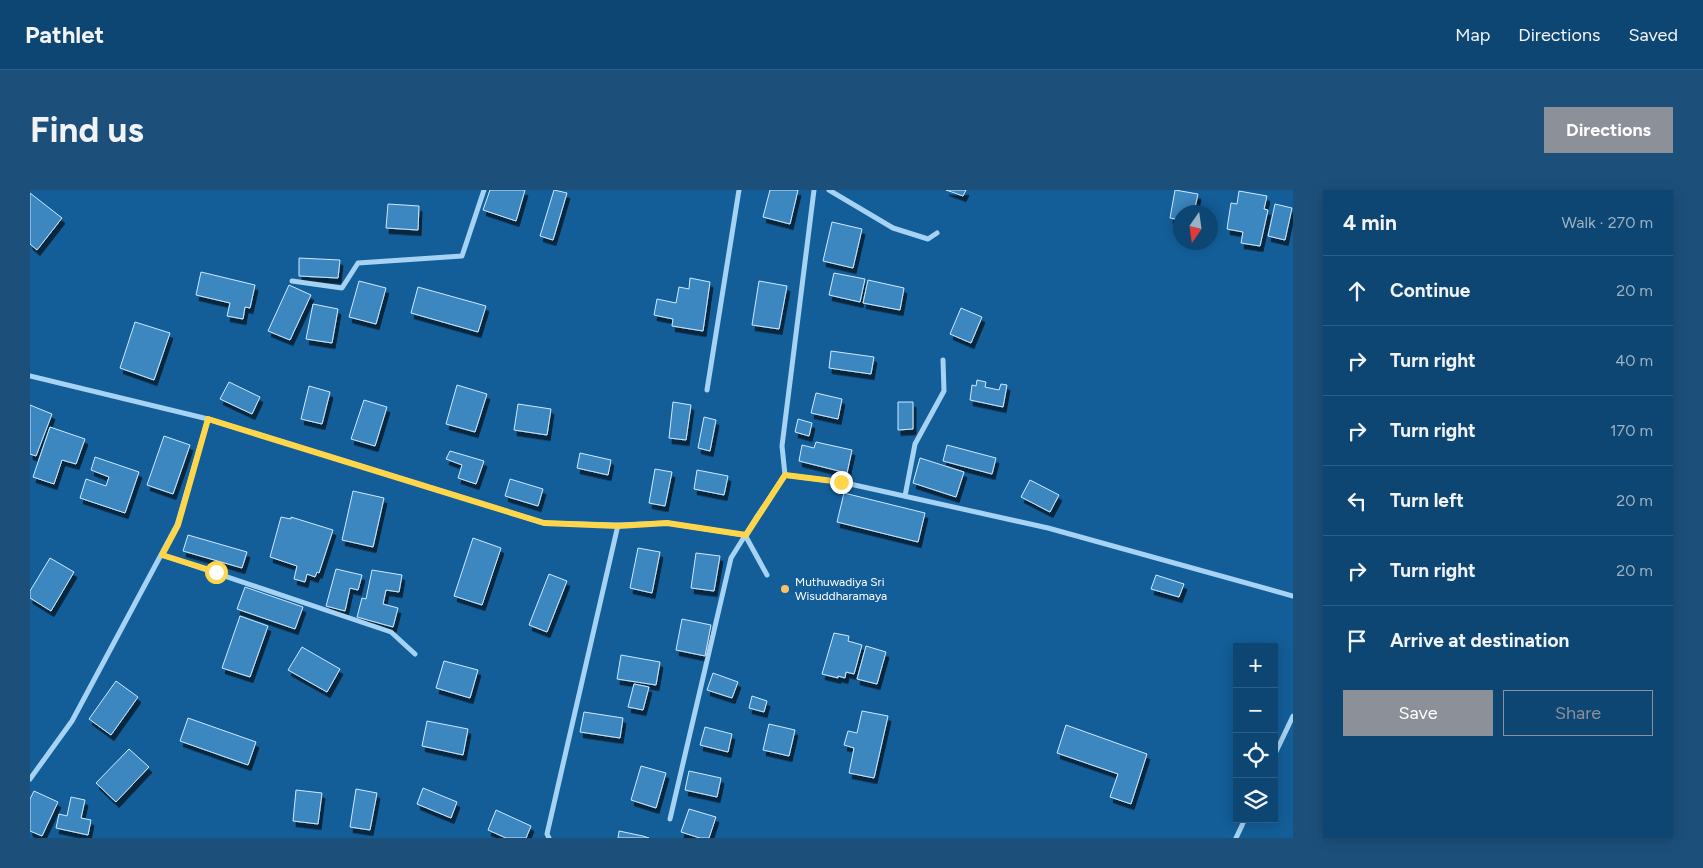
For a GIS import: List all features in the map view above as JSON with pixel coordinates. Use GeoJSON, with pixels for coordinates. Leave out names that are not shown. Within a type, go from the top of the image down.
{"type":"FeatureCollection","features":[{"type":"Feature","properties":{"kind":"street"},"geometry":{"type":"LineString","coordinates":[[292,281],[342,288],[358,263],[462,256],[484,190]]}},
{"type":"Feature","properties":{"kind":"street"},"geometry":{"type":"LineString","coordinates":[[707,390],[739,190]]}},
{"type":"Feature","properties":{"kind":"street"},"geometry":{"type":"LineString","coordinates":[[670,820],[731,558],[785,475],[782,446],[814,190]]}},
{"type":"Feature","properties":{"kind":"street"},"geometry":{"type":"LineString","coordinates":[[829,190],[893,228],[928,239],[937,233]]}},
{"type":"Feature","properties":{"kind":"street"},"geometry":{"type":"LineString","coordinates":[[904,496],[915,444],[944,391],[943,360]]}},
{"type":"Feature","properties":{"kind":"street"},"geometry":{"type":"LineString","coordinates":[[30,376],[208,419],[544,523],[618,526],[667,523],[746,535]]}},
{"type":"Feature","properties":{"kind":"street"},"geometry":{"type":"LineString","coordinates":[[30,779],[72,722],[178,525],[208,419]]}},
{"type":"Feature","properties":{"kind":"street"},"geometry":{"type":"LineString","coordinates":[[785,475],[841,482],[1048,528],[1293,596]]}},
{"type":"Feature","properties":{"kind":"street"},"geometry":{"type":"LineString","coordinates":[[549,838],[548,834],[618,526]]}},
{"type":"Feature","properties":{"kind":"street"},"geometry":{"type":"LineString","coordinates":[[746,535],[767,575]]}},
{"type":"Feature","properties":{"kind":"street"},"geometry":{"type":"LineString","coordinates":[[162,555],[391,632],[415,654]]}},
{"type":"Feature","properties":{"kind":"street"},"geometry":{"type":"LineString","coordinates":[[1278,748],[1293,716]]}},
{"type":"Feature","properties":{"kind":"street"},"geometry":{"type":"LineString","coordinates":[[1236,838],[1243,823]]}},
{"type":"Feature","properties":{"kind":"building"},"geometry":{"type":"Polygon","coordinates":[[[490,190],[525,190],[516,221],[483,210],[490,190]]]}},
{"type":"Feature","properties":{"kind":"building"},"geometry":{"type":"Polygon","coordinates":[[[554,190],[567,193],[553,240],[540,236],[554,190]]]}},
{"type":"Feature","properties":{"kind":"building"},"geometry":{"type":"Polygon","coordinates":[[[770,190],[798,190],[790,224],[763,217],[770,190]]]}},
{"type":"Feature","properties":{"kind":"building"},"geometry":{"type":"Polygon","coordinates":[[[946,190],[966,190],[963,196],[946,190]]]}},
{"type":"Feature","properties":{"kind":"building"},"geometry":{"type":"Polygon","coordinates":[[[1175,190],[1198,194],[1196,205],[1173,205],[1173,219],[1170,218],[1175,190]]]}},
{"type":"Feature","properties":{"kind":"building"},"geometry":{"type":"Polygon","coordinates":[[[1239,191],[1267,196],[1264,209],[1268,210],[1260,246],[1241,243],[1243,232],[1227,229],[1231,203],[1237,204],[1239,191]]]}},
{"type":"Feature","properties":{"kind":"building"},"geometry":{"type":"Polygon","coordinates":[[[30,193],[62,218],[37,250],[30,244],[30,193]]]}},
{"type":"Feature","properties":{"kind":"building"},"geometry":{"type":"Polygon","coordinates":[[[388,204],[419,206],[418,230],[386,228],[388,204]]]}},
{"type":"Feature","properties":{"kind":"building"},"geometry":{"type":"Polygon","coordinates":[[[1275,204],[1292,208],[1285,240],[1268,236],[1275,204]]]}},
{"type":"Feature","properties":{"kind":"building"},"geometry":{"type":"Polygon","coordinates":[[[832,222],[862,229],[853,268],[823,261],[832,222]]]}},
{"type":"Feature","properties":{"kind":"building"},"geometry":{"type":"Polygon","coordinates":[[[299,258],[340,260],[338,278],[299,276],[299,258]]]}},
{"type":"Feature","properties":{"kind":"building"},"geometry":{"type":"Polygon","coordinates":[[[201,272],[255,285],[250,308],[245,307],[243,319],[227,316],[230,303],[196,295],[201,272]]]}},
{"type":"Feature","properties":{"kind":"building"},"geometry":{"type":"Polygon","coordinates":[[[834,273],[865,279],[860,302],[829,295],[834,273]]]}},
{"type":"Feature","properties":{"kind":"building"},"geometry":{"type":"Polygon","coordinates":[[[690,278],[710,282],[703,331],[672,326],[673,319],[654,315],[657,299],[676,303],[679,287],[689,289],[690,278]]]}},
{"type":"Feature","properties":{"kind":"building"},"geometry":{"type":"Polygon","coordinates":[[[868,280],[904,288],[900,310],[863,303],[868,280]]]}},
{"type":"Feature","properties":{"kind":"building"},"geometry":{"type":"Polygon","coordinates":[[[359,281],[386,288],[376,324],[349,317],[359,281]]]}},
{"type":"Feature","properties":{"kind":"building"},"geometry":{"type":"Polygon","coordinates":[[[759,281],[787,286],[779,329],[752,325],[759,281]]]}},
{"type":"Feature","properties":{"kind":"building"},"geometry":{"type":"Polygon","coordinates":[[[289,285],[311,295],[290,340],[268,331],[289,285]]]}},
{"type":"Feature","properties":{"kind":"building"},"geometry":{"type":"Polygon","coordinates":[[[418,287],[486,306],[478,332],[411,313],[418,287]]]}},
{"type":"Feature","properties":{"kind":"building"},"geometry":{"type":"Polygon","coordinates":[[[313,304],[338,309],[332,343],[306,339],[313,304]]]}},
{"type":"Feature","properties":{"kind":"building"},"geometry":{"type":"Polygon","coordinates":[[[961,308],[982,317],[971,343],[950,334],[961,308]]]}},
{"type":"Feature","properties":{"kind":"building"},"geometry":{"type":"Polygon","coordinates":[[[135,322],[170,333],[154,380],[120,368],[135,322]]]}},
{"type":"Feature","properties":{"kind":"building"},"geometry":{"type":"Polygon","coordinates":[[[831,351],[874,357],[871,374],[829,368],[831,351]]]}},
{"type":"Feature","properties":{"kind":"building"},"geometry":{"type":"Polygon","coordinates":[[[977,380],[986,382],[985,387],[999,390],[1001,384],[1007,385],[1003,407],[970,400],[972,385],[976,386],[977,380]]]}},
{"type":"Feature","properties":{"kind":"building"},"geometry":{"type":"Polygon","coordinates":[[[229,382],[260,397],[252,414],[220,399],[229,382]]]}},
{"type":"Feature","properties":{"kind":"building"},"geometry":{"type":"Polygon","coordinates":[[[457,385],[487,394],[475,432],[446,424],[457,385]]]}},
{"type":"Feature","properties":{"kind":"building"},"geometry":{"type":"Polygon","coordinates":[[[309,386],[330,392],[322,424],[301,419],[309,386]]]}},
{"type":"Feature","properties":{"kind":"building"},"geometry":{"type":"Polygon","coordinates":[[[816,393],[842,399],[838,419],[811,413],[816,393]]]}},
{"type":"Feature","properties":{"kind":"building"},"geometry":{"type":"Polygon","coordinates":[[[364,400],[387,407],[375,446],[351,439],[364,400]]]}},
{"type":"Feature","properties":{"kind":"building"},"geometry":{"type":"Polygon","coordinates":[[[673,402],[691,405],[686,440],[669,438],[673,402]]]}},
{"type":"Feature","properties":{"kind":"building"},"geometry":{"type":"Polygon","coordinates":[[[898,402],[913,402],[913,429],[898,430],[898,402]]]}},
{"type":"Feature","properties":{"kind":"building"},"geometry":{"type":"Polygon","coordinates":[[[518,404],[551,409],[547,435],[514,430],[518,404]]]}},
{"type":"Feature","properties":{"kind":"building"},"geometry":{"type":"Polygon","coordinates":[[[30,405],[52,414],[36,456],[30,454],[30,405]]]}},
{"type":"Feature","properties":{"kind":"building"},"geometry":{"type":"Polygon","coordinates":[[[704,417],[716,420],[710,451],[698,448],[704,417]]]}},
{"type":"Feature","properties":{"kind":"building"},"geometry":{"type":"Polygon","coordinates":[[[798,419],[812,423],[809,436],[795,432],[798,419]]]}},
{"type":"Feature","properties":{"kind":"building"},"geometry":{"type":"Polygon","coordinates":[[[50,427],[85,439],[76,464],[62,460],[54,484],[33,477],[50,427]]]}},
{"type":"Feature","properties":{"kind":"building"},"geometry":{"type":"Polygon","coordinates":[[[164,436],[190,445],[173,494],[147,485],[164,436]]]}},
{"type":"Feature","properties":{"kind":"building"},"geometry":{"type":"Polygon","coordinates":[[[816,442],[852,450],[847,473],[799,461],[802,445],[814,448],[816,442]]]}},
{"type":"Feature","properties":{"kind":"building"},"geometry":{"type":"Polygon","coordinates":[[[947,445],[996,458],[992,474],[943,461],[947,445]]]}},
{"type":"Feature","properties":{"kind":"building"},"geometry":{"type":"Polygon","coordinates":[[[450,451],[484,461],[476,484],[458,478],[462,465],[446,459],[450,451]]]}},
{"type":"Feature","properties":{"kind":"building"},"geometry":{"type":"Polygon","coordinates":[[[580,453],[611,460],[608,475],[577,468],[580,453]]]}},
{"type":"Feature","properties":{"kind":"building"},"geometry":{"type":"Polygon","coordinates":[[[95,457],[139,472],[125,513],[80,498],[86,479],[106,486],[109,477],[91,470],[95,457]]]}},
{"type":"Feature","properties":{"kind":"building"},"geometry":{"type":"Polygon","coordinates":[[[920,458],[964,472],[956,497],[913,483],[920,458]]]}},
{"type":"Feature","properties":{"kind":"building"},"geometry":{"type":"Polygon","coordinates":[[[655,469],[672,472],[665,506],[649,503],[655,469]]]}},
{"type":"Feature","properties":{"kind":"building"},"geometry":{"type":"Polygon","coordinates":[[[697,470],[728,476],[724,495],[694,489],[697,470]]]}},
{"type":"Feature","properties":{"kind":"building"},"geometry":{"type":"Polygon","coordinates":[[[510,479],[543,489],[538,506],[505,496],[510,479]]]}},
{"type":"Feature","properties":{"kind":"building"},"geometry":{"type":"Polygon","coordinates":[[[1030,480],[1059,495],[1050,512],[1021,497],[1030,480]]]}},
{"type":"Feature","properties":{"kind":"building"},"geometry":{"type":"Polygon","coordinates":[[[353,491],[384,498],[373,547],[342,540],[353,491]]]}},
{"type":"Feature","properties":{"kind":"building"},"geometry":{"type":"Polygon","coordinates":[[[844,493],[925,513],[918,542],[837,522],[844,493]]]}},
{"type":"Feature","properties":{"kind":"building"},"geometry":{"type":"Polygon","coordinates":[[[281,517],[291,519],[291,517],[333,530],[319,573],[317,572],[315,577],[307,574],[305,582],[294,579],[297,566],[270,557],[281,517]]]}},
{"type":"Feature","properties":{"kind":"building"},"geometry":{"type":"Polygon","coordinates":[[[188,535],[247,552],[242,568],[183,551],[188,535]]]}},
{"type":"Feature","properties":{"kind":"building"},"geometry":{"type":"Polygon","coordinates":[[[473,538],[501,548],[482,605],[454,596],[473,538]]]}},
{"type":"Feature","properties":{"kind":"building"},"geometry":{"type":"Polygon","coordinates":[[[638,548],[660,552],[652,593],[630,588],[638,548]]]}},
{"type":"Feature","properties":{"kind":"building"},"geometry":{"type":"Polygon","coordinates":[[[696,553],[720,556],[714,591],[691,588],[696,553]]]}},
{"type":"Feature","properties":{"kind":"building"},"geometry":{"type":"Polygon","coordinates":[[[50,558],[74,572],[51,611],[30,598],[30,591],[50,558]]]}},
{"type":"Feature","properties":{"kind":"building"},"geometry":{"type":"Polygon","coordinates":[[[336,569],[362,575],[358,590],[350,588],[345,611],[326,606],[336,569]]]}},
{"type":"Feature","properties":{"kind":"building"},"geometry":{"type":"Polygon","coordinates":[[[372,570],[402,575],[399,592],[386,590],[383,604],[398,608],[393,627],[357,617],[362,598],[366,599],[372,570]]]}},
{"type":"Feature","properties":{"kind":"building"},"geometry":{"type":"Polygon","coordinates":[[[549,574],[567,581],[547,632],[529,625],[549,574]]]}},
{"type":"Feature","properties":{"kind":"building"},"geometry":{"type":"Polygon","coordinates":[[[1156,575],[1184,584],[1179,597],[1151,589],[1156,575]]]}},
{"type":"Feature","properties":{"kind":"building"},"geometry":{"type":"Polygon","coordinates":[[[245,587],[303,607],[295,629],[237,609],[245,587]]]}},
{"type":"Feature","properties":{"kind":"building"},"geometry":{"type":"Polygon","coordinates":[[[240,616],[268,626],[250,677],[222,668],[240,616]]]}},
{"type":"Feature","properties":{"kind":"building"},"geometry":{"type":"Polygon","coordinates":[[[682,619],[711,625],[705,656],[676,650],[682,619]]]}},
{"type":"Feature","properties":{"kind":"building"},"geometry":{"type":"Polygon","coordinates":[[[834,633],[849,636],[848,641],[862,645],[854,674],[846,672],[845,678],[822,674],[834,633]]]}},
{"type":"Feature","properties":{"kind":"building"},"geometry":{"type":"Polygon","coordinates":[[[866,646],[886,652],[877,684],[857,679],[866,646]]]}},
{"type":"Feature","properties":{"kind":"building"},"geometry":{"type":"Polygon","coordinates":[[[302,647],[340,669],[327,692],[288,670],[302,647]]]}},
{"type":"Feature","properties":{"kind":"building"},"geometry":{"type":"Polygon","coordinates":[[[621,655],[660,662],[656,685],[617,679],[621,655]]]}},
{"type":"Feature","properties":{"kind":"building"},"geometry":{"type":"Polygon","coordinates":[[[444,661],[478,670],[470,698],[436,688],[444,661]]]}},
{"type":"Feature","properties":{"kind":"building"},"geometry":{"type":"Polygon","coordinates":[[[713,673],[738,682],[732,698],[707,690],[713,673]]]}},
{"type":"Feature","properties":{"kind":"building"},"geometry":{"type":"Polygon","coordinates":[[[116,681],[138,697],[111,735],[89,719],[116,681]]]}},
{"type":"Feature","properties":{"kind":"building"},"geometry":{"type":"Polygon","coordinates":[[[634,684],[649,687],[643,710],[628,707],[634,684]]]}},
{"type":"Feature","properties":{"kind":"building"},"geometry":{"type":"Polygon","coordinates":[[[752,696],[767,701],[764,712],[749,708],[752,696]]]}},
{"type":"Feature","properties":{"kind":"building"},"geometry":{"type":"Polygon","coordinates":[[[862,711],[888,716],[874,778],[849,773],[854,748],[844,745],[848,731],[857,733],[862,711]]]}},
{"type":"Feature","properties":{"kind":"building"},"geometry":{"type":"Polygon","coordinates":[[[584,712],[623,718],[620,738],[580,732],[584,712]]]}},
{"type":"Feature","properties":{"kind":"building"},"geometry":{"type":"Polygon","coordinates":[[[188,718],[256,742],[248,765],[180,741],[188,718]]]}},
{"type":"Feature","properties":{"kind":"building"},"geometry":{"type":"Polygon","coordinates":[[[427,721],[468,729],[463,755],[422,746],[427,721]]]}},
{"type":"Feature","properties":{"kind":"building"},"geometry":{"type":"Polygon","coordinates":[[[769,724],[795,730],[789,756],[763,750],[769,724]]]}},
{"type":"Feature","properties":{"kind":"building"},"geometry":{"type":"Polygon","coordinates":[[[1066,725],[1147,754],[1131,804],[1110,797],[1118,774],[1057,753],[1066,725]]]}},
{"type":"Feature","properties":{"kind":"building"},"geometry":{"type":"Polygon","coordinates":[[[705,727],[732,734],[728,752],[700,745],[705,727]]]}},
{"type":"Feature","properties":{"kind":"building"},"geometry":{"type":"Polygon","coordinates":[[[129,749],[149,767],[116,802],[96,783],[129,749]]]}},
{"type":"Feature","properties":{"kind":"building"},"geometry":{"type":"Polygon","coordinates":[[[641,766],[666,773],[656,808],[631,800],[641,766]]]}},
{"type":"Feature","properties":{"kind":"building"},"geometry":{"type":"Polygon","coordinates":[[[689,771],[721,778],[717,797],[685,790],[689,771]]]}},
{"type":"Feature","properties":{"kind":"building"},"geometry":{"type":"Polygon","coordinates":[[[423,788],[457,802],[451,818],[417,804],[423,788]]]}},
{"type":"Feature","properties":{"kind":"building"},"geometry":{"type":"Polygon","coordinates":[[[356,789],[377,793],[370,830],[350,827],[356,789]]]}},
{"type":"Feature","properties":{"kind":"building"},"geometry":{"type":"Polygon","coordinates":[[[296,790],[322,793],[318,824],[293,821],[296,790]]]}},
{"type":"Feature","properties":{"kind":"building"},"geometry":{"type":"Polygon","coordinates":[[[34,791],[58,802],[42,836],[30,831],[30,799],[34,791]]]}},
{"type":"Feature","properties":{"kind":"building"},"geometry":{"type":"Polygon","coordinates":[[[71,797],[85,800],[81,818],[91,820],[88,835],[56,828],[59,814],[67,816],[71,797]]]}},
{"type":"Feature","properties":{"kind":"building"},"geometry":{"type":"Polygon","coordinates":[[[689,809],[716,817],[709,838],[700,838],[681,832],[689,809]]]}},
{"type":"Feature","properties":{"kind":"building"},"geometry":{"type":"Polygon","coordinates":[[[496,810],[531,826],[526,838],[506,838],[488,830],[496,810]]]}},
{"type":"Feature","properties":{"kind":"building"},"geometry":{"type":"Polygon","coordinates":[[[619,831],[643,836],[649,838],[618,838],[619,831]]]}},
{"type":"Feature","properties":{"kind":"place","name":"Muthuwadiya Sri Wisuddharamaya"},"geometry":{"type":"Point","coordinates":[785,589]}},
{"type":"Feature","properties":{"kind":"route"},"geometry":{"type":"LineString","coordinates":[[216,572],[162,555],[178,525],[208,419],[544,523],[618,526],[667,523],[746,535],[785,475],[841,482]]}}]}
